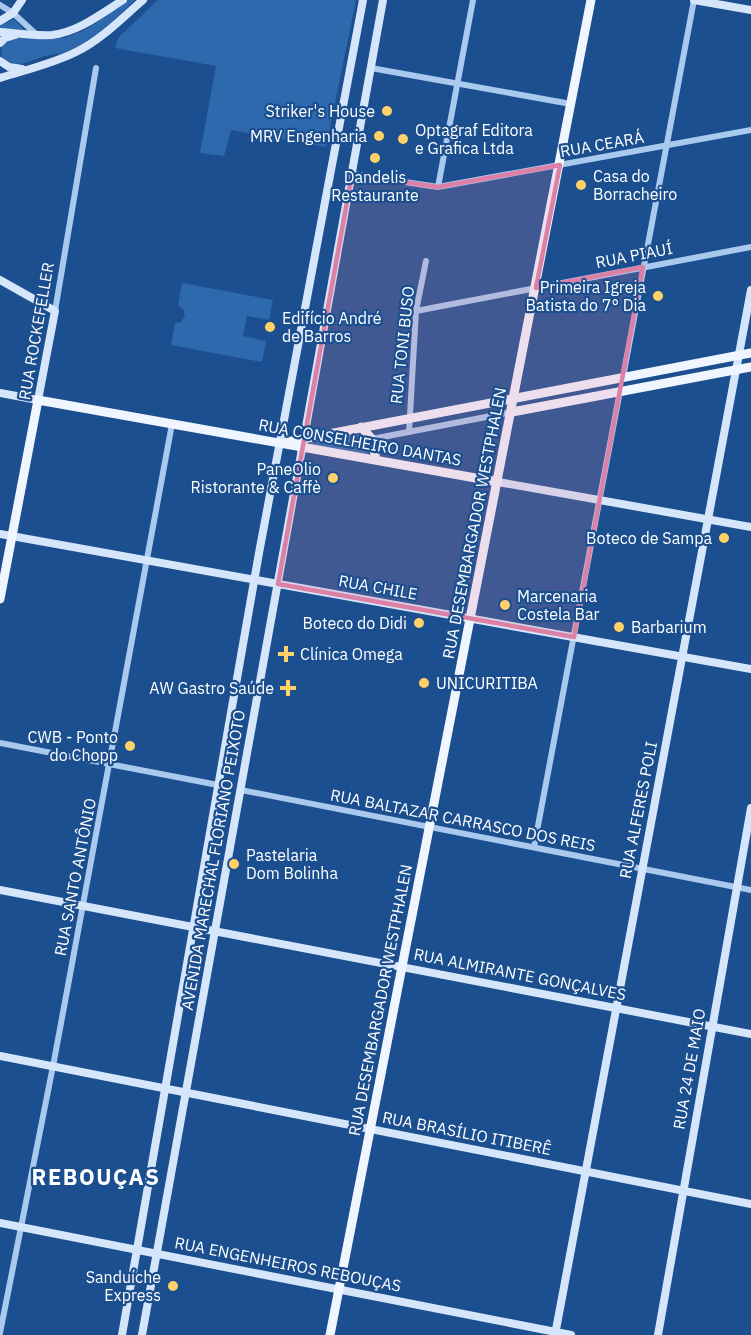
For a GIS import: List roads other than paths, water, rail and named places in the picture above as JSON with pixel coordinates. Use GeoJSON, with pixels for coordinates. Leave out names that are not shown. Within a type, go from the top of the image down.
{"type":"FeatureCollection","features":[{"type":"Feature","properties":{"kind":"main road","name":"RUA DESEMBARGADOR WESTPHALEN"},"geometry":{"type":"LineString","coordinates":[[330,1335],[591,0]]}},
{"type":"Feature","properties":{"kind":"main road"},"geometry":{"type":"LineString","coordinates":[[304,443],[409,418],[751,353]]}},
{"type":"Feature","properties":{"kind":"main road"},"geometry":{"type":"LineString","coordinates":[[686,366],[687,379]]}},
{"type":"Feature","properties":{"kind":"main road"},"geometry":{"type":"LineString","coordinates":[[512,412],[751,367]]}},
{"type":"Feature","properties":{"kind":"main road"},"geometry":{"type":"LineString","coordinates":[[584,385],[586,398]]}},
{"type":"Feature","properties":{"kind":"main road","name":"RUA CONSELHEIRO DANTAS"},"geometry":{"type":"LineString","coordinates":[[38,400],[279,443],[304,443],[376,460],[498,482]]}},
{"type":"Feature","properties":{"kind":"main road","name":"RUA ROCKEFELLER"},"geometry":{"type":"LineString","coordinates":[[0,599],[38,400]]}},
{"type":"Feature","properties":{"kind":"main road"},"geometry":{"type":"LineString","coordinates":[[361,428],[372,439],[376,460]]}},
{"type":"Feature","properties":{"kind":"street"},"geometry":{"type":"LineString","coordinates":[[0,21],[13,13],[22,0]]}},
{"type":"Feature","properties":{"kind":"street"},"geometry":{"type":"LineString","coordinates":[[0,32],[53,34],[75,28],[123,0]]}},
{"type":"Feature","properties":{"kind":"street"},"geometry":{"type":"LineString","coordinates":[[0,78],[77,52],[106,32],[142,0]]}},
{"type":"Feature","properties":{"kind":"street","name":"AVENIDA MARECHAL FLORIANO PEIXOTO"},"geometry":{"type":"LineString","coordinates":[[122,1335],[254,580],[363,0]]}},
{"type":"Feature","properties":{"kind":"street","name":"AVENIDA MARECHAL FLORIANO PEIXOTO"},"geometry":{"type":"LineString","coordinates":[[142,1335],[383,0]]}},
{"type":"Feature","properties":{"kind":"street"},"geometry":{"type":"LineString","coordinates":[[438,187],[473,0]]}},
{"type":"Feature","properties":{"kind":"street"},"geometry":{"type":"LineString","coordinates":[[623,377],[694,0],[751,10]]}},
{"type":"Feature","properties":{"kind":"street"},"geometry":{"type":"LineString","coordinates":[[0,5],[13,13],[32,34]]}},
{"type":"Feature","properties":{"kind":"street"},"geometry":{"type":"LineString","coordinates":[[0,43],[10,36],[32,34]]}},
{"type":"Feature","properties":{"kind":"street"},"geometry":{"type":"LineString","coordinates":[[0,61],[9,67],[26,69]]}},
{"type":"Feature","properties":{"kind":"street","name":"RUA ROCKEFELLER"},"geometry":{"type":"LineString","coordinates":[[38,400],[56,311],[96,68]]}},
{"type":"Feature","properties":{"kind":"street"},"geometry":{"type":"LineString","coordinates":[[371,68],[572,104]]}},
{"type":"Feature","properties":{"kind":"street","name":"RUA CEARÁ"},"geometry":{"type":"LineString","coordinates":[[352,174],[438,187],[751,130]]}},
{"type":"Feature","properties":{"kind":"street","name":"RUA PIAUÍ"},"geometry":{"type":"LineString","coordinates":[[416,311],[751,247]]}},
{"type":"Feature","properties":{"kind":"street","name":"RUA TONI BUSO"},"geometry":{"type":"LineString","coordinates":[[409,432],[416,311],[426,261]]}},
{"type":"Feature","properties":{"kind":"street"},"geometry":{"type":"LineString","coordinates":[[0,280],[56,311]]}},
{"type":"Feature","properties":{"kind":"street","name":"RUA ALFERES POLI"},"geometry":{"type":"LineString","coordinates":[[556,1334],[751,290]]}},
{"type":"Feature","properties":{"kind":"street"},"geometry":{"type":"LineString","coordinates":[[534,847],[620,391]]}},
{"type":"Feature","properties":{"kind":"street","name":"RUA CONSELHEIRO DANTAS"},"geometry":{"type":"LineString","coordinates":[[0,393],[38,400]]}},
{"type":"Feature","properties":{"kind":"street"},"geometry":{"type":"LineString","coordinates":[[372,439],[512,412]]}},
{"type":"Feature","properties":{"kind":"street","name":"RUA SANTO ANTÔNIO"},"geometry":{"type":"LineString","coordinates":[[0,1333],[53,1066],[172,424]]}},
{"type":"Feature","properties":{"kind":"street","name":"RUA CONSELHEIRO DANTAS"},"geometry":{"type":"LineString","coordinates":[[498,482],[751,527]]}},
{"type":"Feature","properties":{"kind":"street","name":"RUA CHILE"},"geometry":{"type":"LineString","coordinates":[[0,534],[751,669]]}},
{"type":"Feature","properties":{"kind":"street"},"geometry":{"type":"LineString","coordinates":[[0,742],[218,785]]}},
{"type":"Feature","properties":{"kind":"street","name":"RUA BALTAZAR CARRASCO DOS REIS"},"geometry":{"type":"LineString","coordinates":[[241,790],[751,890]]}},
{"type":"Feature","properties":{"kind":"street","name":"RUA 24 DE MAIO"},"geometry":{"type":"LineString","coordinates":[[658,1335],[751,808]]}},
{"type":"Feature","properties":{"kind":"street","name":"RUA ALMIRANTE GONÇALVES"},"geometry":{"type":"LineString","coordinates":[[0,890],[751,1034]]}},
{"type":"Feature","properties":{"kind":"street","name":"RUA BRASÍLIO ITIBERÊ"},"geometry":{"type":"LineString","coordinates":[[0,1056],[751,1204]]}},
{"type":"Feature","properties":{"kind":"street","name":"RUA ENGENHEIROS REBOUÇAS"},"geometry":{"type":"LineString","coordinates":[[0,1223],[556,1334],[571,1335]]}},
{"type":"Feature","properties":{"kind":"place","name":"Striker's House"},"geometry":{"type":"Point","coordinates":[387,111]}},
{"type":"Feature","properties":{"kind":"place","name":"MRV Engenharia"},"geometry":{"type":"Point","coordinates":[379,136]}},
{"type":"Feature","properties":{"kind":"place","name":"Optagraf Editora e Grafica Ltda"},"geometry":{"type":"Point","coordinates":[403,139]}},
{"type":"Feature","properties":{"kind":"place","name":"Dandelis Restaurante"},"geometry":{"type":"Point","coordinates":[375,158]}},
{"type":"Feature","properties":{"kind":"place","name":"Casa do Borracheiro"},"geometry":{"type":"Point","coordinates":[581,185]}},
{"type":"Feature","properties":{"kind":"place","name":"Primeira Igreja Batista do 7° Dia"},"geometry":{"type":"Point","coordinates":[658,296]}},
{"type":"Feature","properties":{"kind":"place","name":"Edifício André de Barros"},"geometry":{"type":"Point","coordinates":[270,327]}},
{"type":"Feature","properties":{"kind":"place","name":"PaneOlio Ristorante & Caffè"},"geometry":{"type":"Point","coordinates":[333,478]}},
{"type":"Feature","properties":{"kind":"place","name":"Boteco de Sampa"},"geometry":{"type":"Point","coordinates":[724,538]}},
{"type":"Feature","properties":{"kind":"place","name":"Marcenaria Costela Bar"},"geometry":{"type":"Point","coordinates":[505,605]}},
{"type":"Feature","properties":{"kind":"place","name":"Boteco do Didi"},"geometry":{"type":"Point","coordinates":[419,623]}},
{"type":"Feature","properties":{"kind":"place","name":"Barbarium"},"geometry":{"type":"Point","coordinates":[619,627]}},
{"type":"Feature","properties":{"kind":"place","name":"Clínica Omega"},"geometry":{"type":"Point","coordinates":[286,654]}},
{"type":"Feature","properties":{"kind":"place","name":"UNICURITIBA"},"geometry":{"type":"Point","coordinates":[424,683]}},
{"type":"Feature","properties":{"kind":"place","name":"AW Gastro Saúde"},"geometry":{"type":"Point","coordinates":[288,688]}},
{"type":"Feature","properties":{"kind":"place","name":"CWB - Ponto do Chopp"},"geometry":{"type":"Point","coordinates":[130,746]}},
{"type":"Feature","properties":{"kind":"place","name":"Pastelaria Dom Bolinha"},"geometry":{"type":"Point","coordinates":[234,864]}},
{"type":"Feature","properties":{"kind":"place","name":"Sanduíche Express"},"geometry":{"type":"Point","coordinates":[173,1286]}},
{"type":"Feature","properties":{"kind":"district","name":"REBOUÇAS"},"geometry":{"type":"Point","coordinates":[96,1176]}}]}
